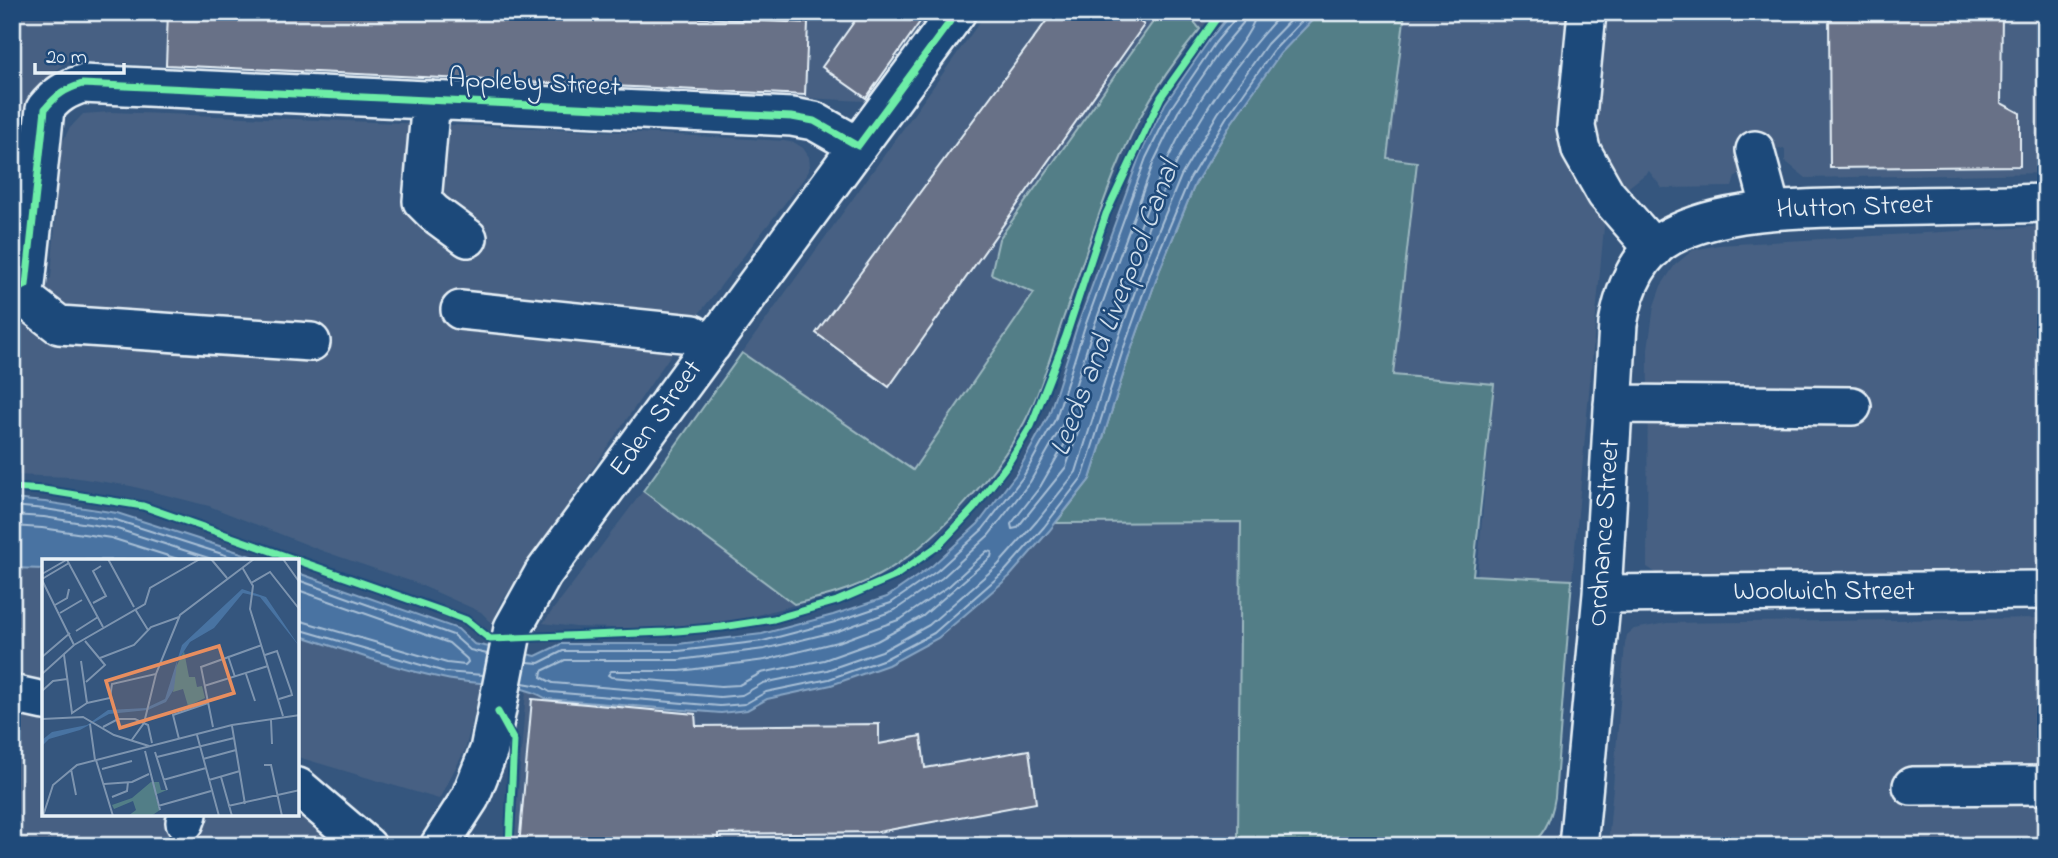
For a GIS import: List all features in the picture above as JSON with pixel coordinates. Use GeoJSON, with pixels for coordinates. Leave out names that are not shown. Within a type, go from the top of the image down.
{"type":"FeatureCollection","features":[{"type":"Feature","properties":{"kind":"street"},"geometry":{"type":"LineString","coordinates":[[858,146],[957,12]]}},
{"type":"Feature","properties":{"kind":"street"},"geometry":{"type":"LineString","coordinates":[[1587,12],[1576,127],[1581,150],[1606,194],[1661,243]]}},
{"type":"Feature","properties":{"kind":"street","name":"Appleby Street"},"geometry":{"type":"LineString","coordinates":[[14,292],[26,285],[45,109],[53,98],[66,89],[82,84],[792,117],[814,121],[858,146]]}},
{"type":"Feature","properties":{"kind":"street"},"geometry":{"type":"LineString","coordinates":[[430,100],[422,201],[468,238]]}},
{"type":"Feature","properties":{"kind":"street","name":"Eden Street"},"geometry":{"type":"LineString","coordinates":[[439,846],[470,798],[489,750],[513,628],[543,575],[858,146]]}},
{"type":"Feature","properties":{"kind":"street"},"geometry":{"type":"LineString","coordinates":[[1755,150],[1771,210]]}},
{"type":"Feature","properties":{"kind":"street","name":"Hutton Street"},"geometry":{"type":"LineString","coordinates":[[1661,243],[1709,223],[1771,210],[2046,203]]}},
{"type":"Feature","properties":{"kind":"street","name":"Ordnance Street"},"geometry":{"type":"LineString","coordinates":[[1578,846],[1602,594],[1622,302],[1627,285],[1636,271],[1661,243]]}},
{"type":"Feature","properties":{"kind":"street"},"geometry":{"type":"LineString","coordinates":[[14,292],[59,325],[311,342]]}},
{"type":"Feature","properties":{"kind":"street"},"geometry":{"type":"LineString","coordinates":[[460,310],[693,334],[712,345]]}},
{"type":"Feature","properties":{"kind":"street"},"geometry":{"type":"LineString","coordinates":[[1613,404],[1852,406]]}},
{"type":"Feature","properties":{"kind":"street","name":"Woolwich Street"},"geometry":{"type":"LineString","coordinates":[[1602,594],[2046,590]]}},
{"type":"Feature","properties":{"kind":"street"},"geometry":{"type":"LineString","coordinates":[[12,694],[42,701]]}},
{"type":"Feature","properties":{"kind":"street"},"geometry":{"type":"LineString","coordinates":[[1912,786],[2046,785]]}},
{"type":"Feature","properties":{"kind":"street"},"geometry":{"type":"LineString","coordinates":[[299,788],[368,846]]}},
{"type":"Feature","properties":{"kind":"shaded area"},"geometry":{"type":"Polygon","coordinates":[[[12,12],[930,12],[865,101],[67,61],[29,95],[12,195],[12,12]]]}},
{"type":"Feature","properties":{"kind":"shaded area"},"geometry":{"type":"Polygon","coordinates":[[[987,12],[1215,12],[1182,52],[1138,121],[1102,207],[1040,384],[1023,423],[988,475],[944,525],[910,554],[880,575],[839,593],[731,622],[655,629],[576,627],[543,623],[643,491],[987,12]]]}},
{"type":"Feature","properties":{"kind":"shaded area"},"geometry":{"type":"Polygon","coordinates":[[[1405,12],[2046,12],[2046,173],[1806,178],[1785,161],[1785,149],[1770,148],[1735,177],[1732,187],[1662,188],[1649,171],[1606,205],[1572,580],[1477,575],[1494,384],[1393,375],[1417,162],[1387,158],[1405,12]]]}},
{"type":"Feature","properties":{"kind":"shaded area"},"geometry":{"type":"Polygon","coordinates":[[[111,112],[584,130],[784,141],[803,148],[809,157],[810,166],[805,177],[698,315],[502,601],[492,623],[481,612],[416,583],[323,551],[209,506],[131,486],[72,477],[12,475],[12,314],[51,278],[61,145],[69,129],[83,114],[111,112]]]}},
{"type":"Feature","properties":{"kind":"shaded area"},"geometry":{"type":"Polygon","coordinates":[[[2046,226],[2046,571],[1678,577],[1658,574],[1647,567],[1648,349],[1654,306],[1661,286],[1675,265],[1693,250],[1719,245],[2046,226]]]}},
{"type":"Feature","properties":{"kind":"shaded area"},"geometry":{"type":"Polygon","coordinates":[[[1241,522],[1238,839],[1089,846],[514,846],[526,691],[538,693],[547,699],[747,710],[767,699],[831,685],[888,665],[938,638],[1010,576],[1056,523],[1241,522]]]}},
{"type":"Feature","properties":{"kind":"shaded area"},"geometry":{"type":"Polygon","coordinates":[[[12,568],[42,569],[42,682],[12,674],[12,568]]]}},
{"type":"Feature","properties":{"kind":"shaded area"},"geometry":{"type":"Polygon","coordinates":[[[2046,618],[2046,846],[1608,846],[1625,644],[1627,635],[1634,629],[1667,623],[2046,618]]]}},
{"type":"Feature","properties":{"kind":"shaded area"},"geometry":{"type":"Polygon","coordinates":[[[299,635],[444,679],[482,682],[465,750],[439,799],[299,757],[299,635]]]}},
{"type":"Feature","properties":{"kind":"shaded area"},"geometry":{"type":"Polygon","coordinates":[[[12,714],[42,721],[42,816],[299,816],[299,814],[342,846],[12,846],[12,714]]]}},
{"type":"Feature","properties":{"kind":"green space"},"geometry":{"type":"Polygon","coordinates":[[[1160,12],[1186,12],[1200,29],[1159,85],[1138,121],[1116,169],[1041,385],[1024,423],[997,465],[941,529],[899,563],[879,575],[837,593],[794,604],[643,491],[742,353],[913,470],[1034,293],[991,274],[999,239],[1160,12]]]}},
{"type":"Feature","properties":{"kind":"green space"},"geometry":{"type":"Polygon","coordinates":[[[1320,12],[1405,12],[1387,158],[1417,162],[1393,375],[1494,384],[1473,575],[1572,580],[1555,797],[1550,819],[1543,832],[1526,846],[1388,846],[1238,839],[1241,522],[1056,523],[1090,479],[1130,353],[1160,269],[1195,184],[1232,122],[1280,53],[1320,12]]]}},
{"type":"Feature","properties":{"kind":"water","name":"Leeds and Liverpool Canal"},"geometry":{"type":"Polygon","coordinates":[[[1232,12],[1320,12],[1280,54],[1232,122],[1195,184],[1160,269],[1130,353],[1090,479],[1010,576],[938,638],[888,665],[831,685],[767,699],[747,710],[721,713],[547,699],[510,686],[424,674],[299,635],[299,573],[458,629],[474,644],[536,656],[561,644],[678,644],[762,634],[887,597],[932,566],[978,524],[1017,473],[1049,415],[1077,327],[1140,155],[1165,104],[1232,12]]]}},
{"type":"Feature","properties":{"kind":"water"},"geometry":{"type":"Polygon","coordinates":[[[12,499],[117,513],[260,559],[42,559],[42,569],[12,568],[12,499]]]}},
{"type":"Feature","properties":{"kind":"building"},"geometry":{"type":"Polygon","coordinates":[[[168,12],[569,12],[808,23],[805,95],[166,65],[168,12]]]}},
{"type":"Feature","properties":{"kind":"building"},"geometry":{"type":"Polygon","coordinates":[[[861,12],[927,12],[866,98],[822,67],[861,12]]]}},
{"type":"Feature","properties":{"kind":"building"},"geometry":{"type":"Polygon","coordinates":[[[1053,12],[1128,12],[1144,25],[889,387],[816,333],[1053,12]]]}},
{"type":"Feature","properties":{"kind":"building"},"geometry":{"type":"Polygon","coordinates":[[[1829,12],[2002,12],[2001,103],[2020,113],[2020,166],[1830,168],[1829,12]]]}},
{"type":"Feature","properties":{"kind":"building"},"geometry":{"type":"Polygon","coordinates":[[[532,699],[695,714],[696,726],[879,724],[879,744],[921,736],[925,768],[1029,750],[1036,803],[878,832],[718,834],[718,846],[519,846],[532,699]]]}},
{"type":"Feature","properties":{"kind":"cycle path"},"geometry":{"type":"LineString","coordinates":[[12,292],[26,285],[45,109],[62,93],[82,84],[792,117],[814,121],[858,146],[957,12]]}},
{"type":"Feature","properties":{"kind":"cycle path"},"geometry":{"type":"LineString","coordinates":[[299,561],[466,620],[490,639],[666,632],[774,619],[837,601],[895,576],[939,545],[974,508],[1007,465],[1031,426],[1066,336],[1106,214],[1161,97],[1221,12]]}},
{"type":"Feature","properties":{"kind":"cycle path"},"geometry":{"type":"LineString","coordinates":[[12,488],[44,490],[143,506],[293,559]]}},
{"type":"Feature","properties":{"kind":"cycle path"},"geometry":{"type":"LineString","coordinates":[[498,712],[514,741],[509,846]]}}]}
